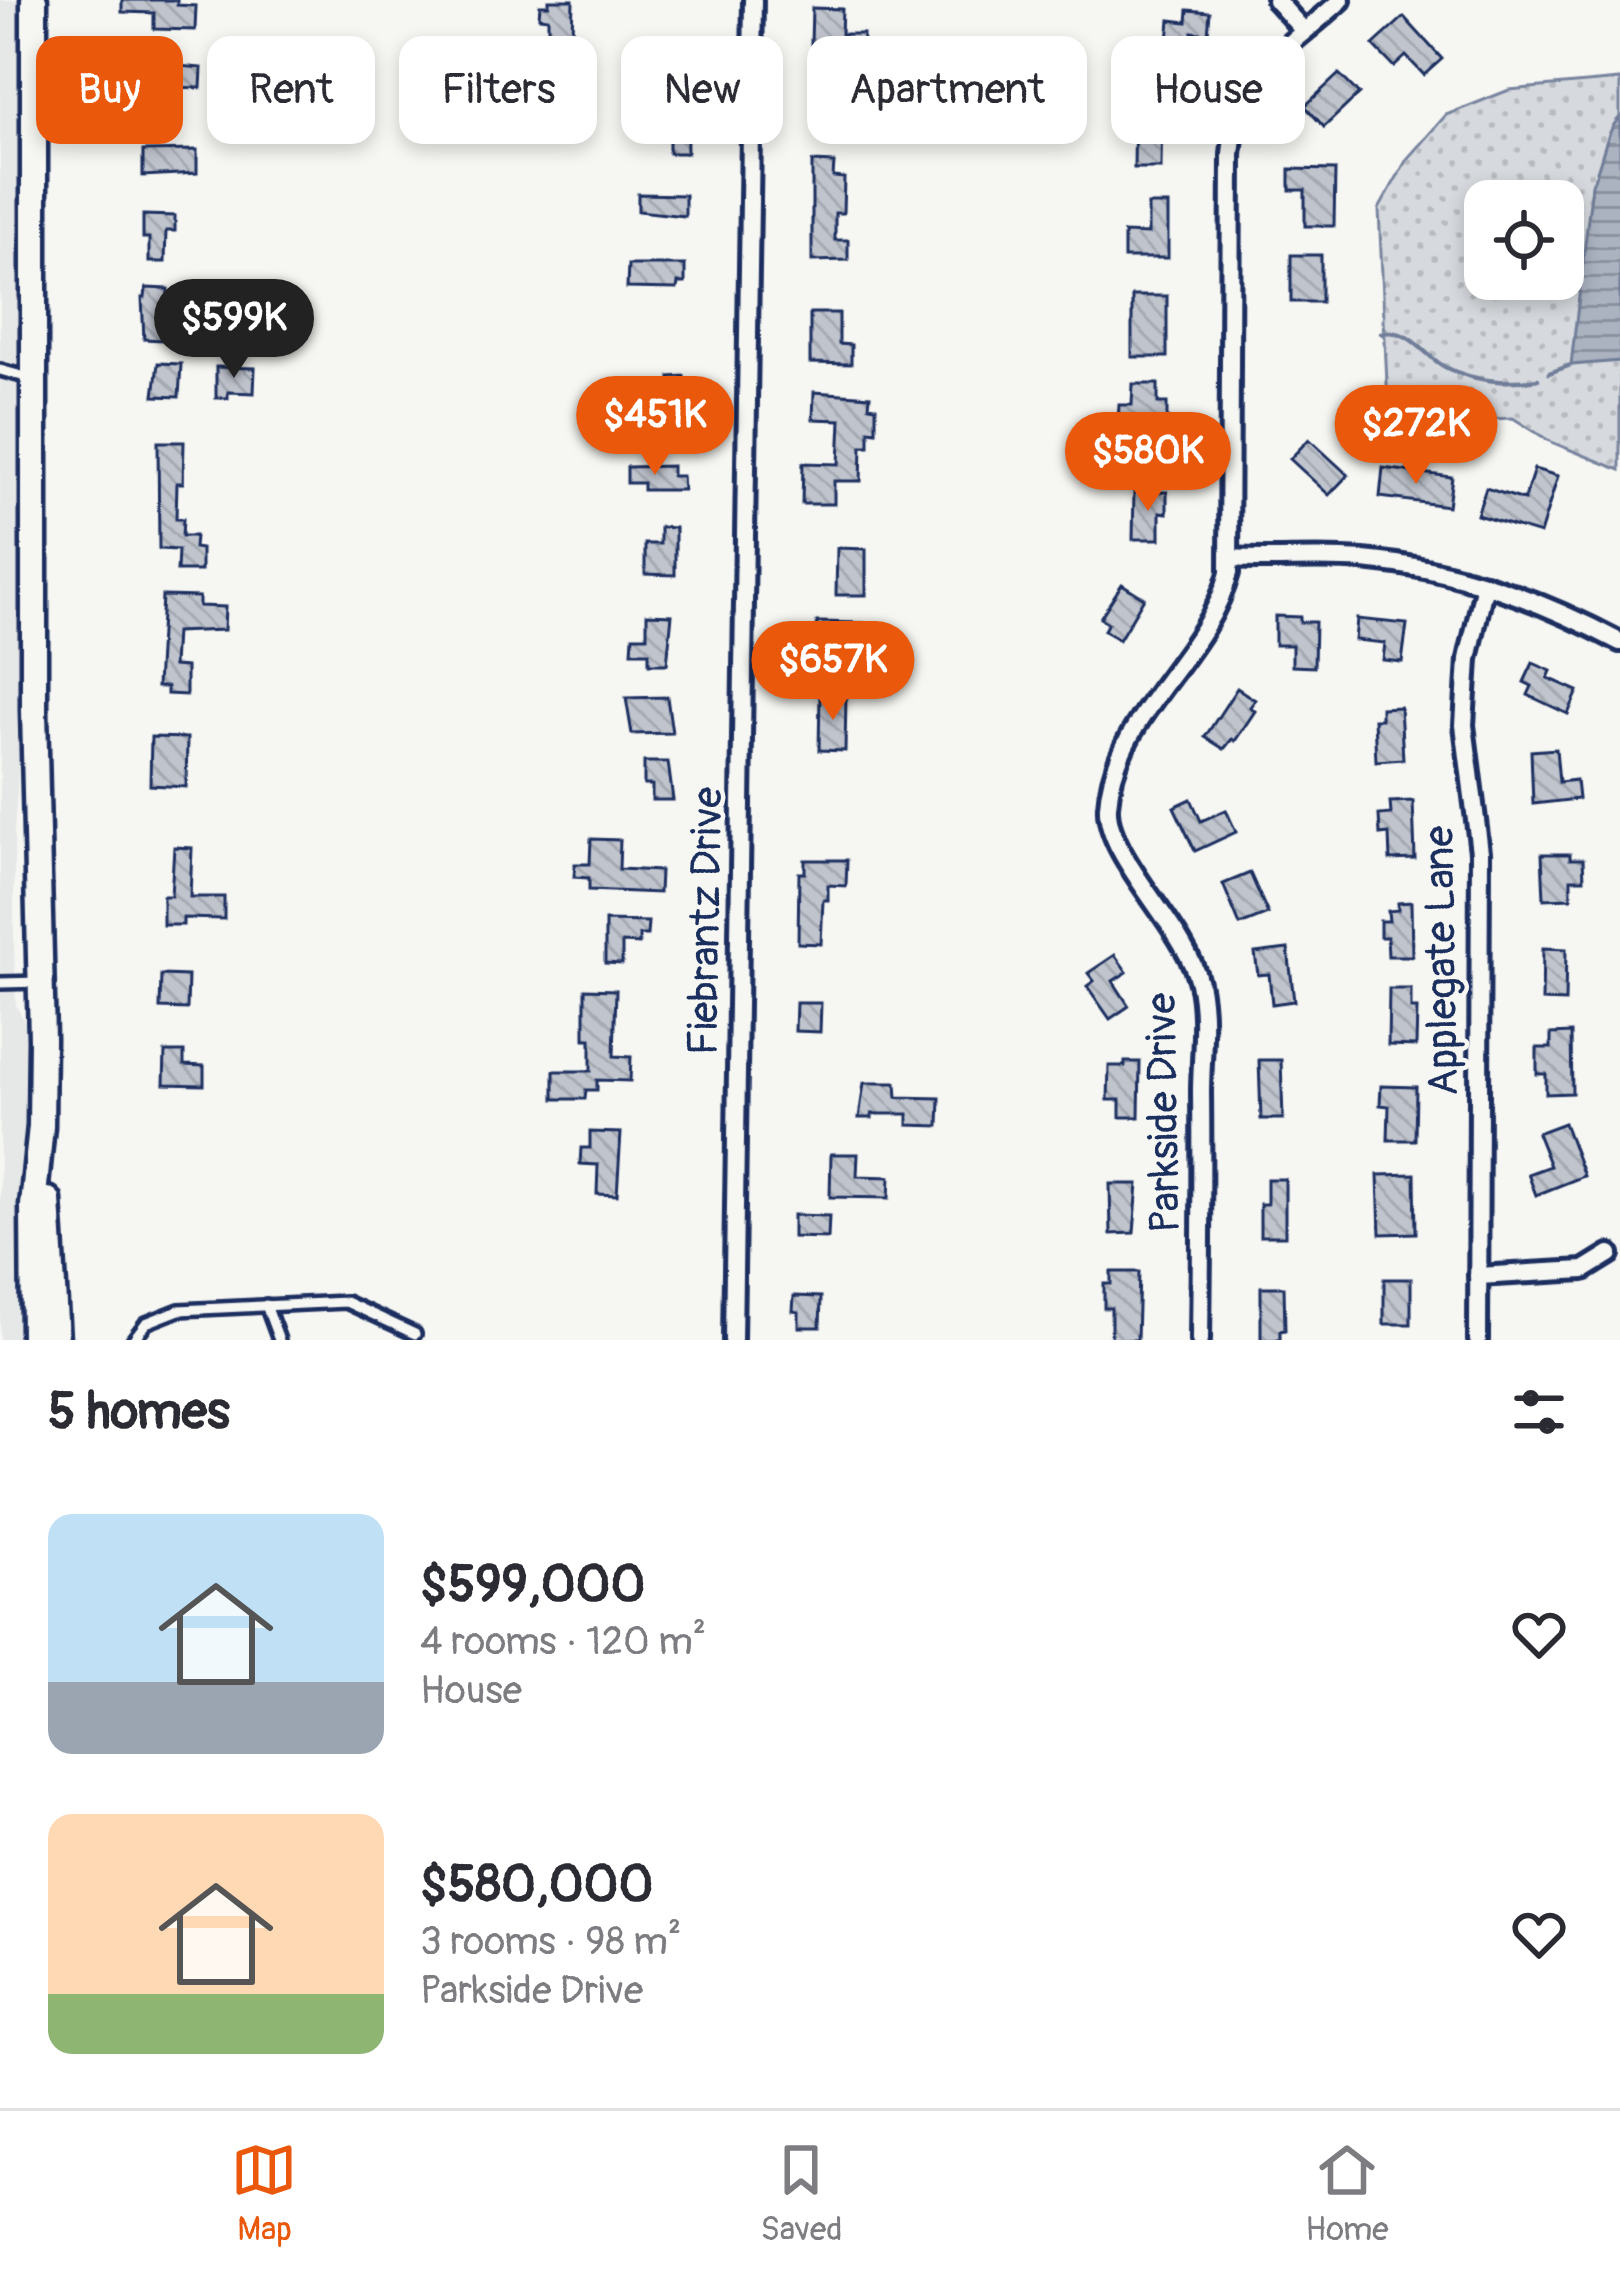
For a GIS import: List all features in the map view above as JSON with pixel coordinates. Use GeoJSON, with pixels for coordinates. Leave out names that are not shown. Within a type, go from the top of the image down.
{"type":"FeatureCollection","features":[{"type":"Feature","properties":{"kind":"street"},"geometry":{"type":"LineString","coordinates":[[34,0],[41,1126],[56,1340]]}},
{"type":"Feature","properties":{"kind":"street","name":"Fiebrantz Drive"},"geometry":{"type":"LineString","coordinates":[[733,1340],[753,0]]}},
{"type":"Feature","properties":{"kind":"street"},"geometry":{"type":"LineString","coordinates":[[1276,0],[1304,31]]}},
{"type":"Feature","properties":{"kind":"street","name":"Parkside Drive"},"geometry":{"type":"LineString","coordinates":[[1200,1340],[1199,982],[1170,922],[1111,829],[1108,810],[1114,768],[1126,743],[1203,632],[1225,590],[1231,558],[1234,119],[1243,95],[1269,62],[1340,0]]}},
{"type":"Feature","properties":{"kind":"street"},"geometry":{"type":"LineString","coordinates":[[1231,558],[1385,562],[1435,570],[1529,598],[1620,642]]}},
{"type":"Feature","properties":{"kind":"street","name":"Applegate Lane"},"geometry":{"type":"LineString","coordinates":[[1478,1340],[1480,852],[1464,704],[1484,584]]}},
{"type":"Feature","properties":{"kind":"street"},"geometry":{"type":"LineString","coordinates":[[34,1340],[33,1207],[41,1126]]}},
{"type":"Feature","properties":{"kind":"street"},"geometry":{"type":"LineString","coordinates":[[1478,1276],[1584,1270],[1610,1254]]}},
{"type":"Feature","properties":{"kind":"lane"},"geometry":{"type":"LineString","coordinates":[[0,370],[33,379]]}},
{"type":"Feature","properties":{"kind":"lane"},"geometry":{"type":"LineString","coordinates":[[0,983],[40,982]]}},
{"type":"Feature","properties":{"kind":"lane"},"geometry":{"type":"LineString","coordinates":[[133,1340],[146,1323],[179,1310],[346,1302],[415,1334]]}},
{"type":"Feature","properties":{"kind":"lane"},"geometry":{"type":"LineString","coordinates":[[266,1305],[279,1340]]}},
{"type":"Feature","properties":{"kind":"shaded area"},"geometry":{"type":"Polygon","coordinates":[[[0,0],[20,0],[23,704],[14,832],[14,943],[16,1005],[25,1022],[28,1340],[0,1340],[0,0]]]}},
{"type":"Feature","properties":{"kind":"shaded area"},"geometry":{"type":"Polygon","coordinates":[[[1620,80],[1620,470],[1551,442],[1513,418],[1445,421],[1388,406],[1379,209],[1407,159],[1446,115],[1509,90],[1620,80]]]}},
{"type":"Feature","properties":{"kind":"shaded area"},"geometry":{"type":"Polygon","coordinates":[[[1620,117],[1620,361],[1571,365],[1579,300],[1584,300],[1592,184],[1610,131],[1620,117]]]}},
{"type":"Feature","properties":{"kind":"building"},"geometry":{"type":"Polygon","coordinates":[[[122,0],[177,0],[177,5],[196,6],[195,30],[154,29],[154,13],[122,12],[122,0]]]}},
{"type":"Feature","properties":{"kind":"building"},"geometry":{"type":"Polygon","coordinates":[[[549,0],[573,0],[572,34],[548,33],[548,18],[539,17],[540,5],[549,5],[549,0]]]}},
{"type":"Feature","properties":{"kind":"building"},"geometry":{"type":"Polygon","coordinates":[[[812,8],[842,9],[841,34],[863,34],[863,36],[811,36],[812,8]]]}},
{"type":"Feature","properties":{"kind":"building"},"geometry":{"type":"Polygon","coordinates":[[[1188,10],[1210,12],[1208,34],[1168,36],[1170,20],[1187,22],[1188,10]]]}},
{"type":"Feature","properties":{"kind":"building"},"geometry":{"type":"Polygon","coordinates":[[[1404,17],[1442,59],[1424,75],[1406,56],[1394,67],[1373,45],[1404,17]]]}},
{"type":"Feature","properties":{"kind":"building"},"geometry":{"type":"Polygon","coordinates":[[[183,66],[202,68],[201,88],[183,87],[183,66]]]}},
{"type":"Feature","properties":{"kind":"building"},"geometry":{"type":"Polygon","coordinates":[[[1339,74],[1359,94],[1324,127],[1305,106],[1339,74]]]}},
{"type":"Feature","properties":{"kind":"building"},"geometry":{"type":"Polygon","coordinates":[[[669,144],[687,144],[687,153],[669,153],[669,144]]]}},
{"type":"Feature","properties":{"kind":"building"},"geometry":{"type":"Polygon","coordinates":[[[1134,144],[1161,144],[1161,168],[1134,168],[1134,144]]]}},
{"type":"Feature","properties":{"kind":"building"},"geometry":{"type":"Polygon","coordinates":[[[197,150],[197,173],[143,176],[143,151],[197,150]]]}},
{"type":"Feature","properties":{"kind":"building"},"geometry":{"type":"Polygon","coordinates":[[[812,162],[834,163],[833,177],[844,178],[843,213],[835,213],[835,240],[848,240],[848,260],[812,261],[812,162]]]}},
{"type":"Feature","properties":{"kind":"building"},"geometry":{"type":"Polygon","coordinates":[[[1290,169],[1335,170],[1334,226],[1305,226],[1305,190],[1290,190],[1290,169]]]}},
{"type":"Feature","properties":{"kind":"building"},"geometry":{"type":"Polygon","coordinates":[[[638,194],[685,195],[685,216],[638,211],[638,194]]]}},
{"type":"Feature","properties":{"kind":"building"},"geometry":{"type":"Polygon","coordinates":[[[1148,205],[1168,205],[1168,258],[1124,258],[1124,233],[1148,234],[1148,205]]]}},
{"type":"Feature","properties":{"kind":"building"},"geometry":{"type":"Polygon","coordinates":[[[143,215],[175,216],[175,231],[166,231],[165,262],[149,262],[143,215]]]}},
{"type":"Feature","properties":{"kind":"building"},"geometry":{"type":"Polygon","coordinates":[[[1291,255],[1321,255],[1321,302],[1291,302],[1291,255]]]}},
{"type":"Feature","properties":{"kind":"building"},"geometry":{"type":"Polygon","coordinates":[[[628,265],[685,265],[685,283],[678,283],[677,289],[627,288],[628,265]]]}},
{"type":"Feature","properties":{"kind":"building"},"geometry":{"type":"Polygon","coordinates":[[[146,288],[168,289],[168,320],[162,320],[162,340],[144,339],[142,298],[146,288]]]}},
{"type":"Feature","properties":{"kind":"building"},"geometry":{"type":"Polygon","coordinates":[[[1132,296],[1167,296],[1167,357],[1132,357],[1132,296]]]}},
{"type":"Feature","properties":{"kind":"building"},"geometry":{"type":"Polygon","coordinates":[[[810,313],[839,313],[839,344],[851,345],[851,364],[810,363],[810,313]]]}},
{"type":"Feature","properties":{"kind":"building"},"geometry":{"type":"Polygon","coordinates":[[[158,363],[181,364],[179,397],[154,396],[158,363]]]}},
{"type":"Feature","properties":{"kind":"building"},"geometry":{"type":"Polygon","coordinates":[[[216,367],[255,368],[254,393],[228,392],[228,398],[216,398],[216,367]]]}},
{"type":"Feature","properties":{"kind":"building"},"geometry":{"type":"Polygon","coordinates":[[[684,376],[686,415],[642,417],[641,391],[670,390],[670,377],[684,376]]]}},
{"type":"Feature","properties":{"kind":"building"},"geometry":{"type":"Polygon","coordinates":[[[1133,384],[1158,384],[1158,403],[1167,403],[1167,430],[1153,430],[1153,445],[1132,445],[1133,422],[1118,422],[1119,405],[1132,405],[1133,384]]]}},
{"type":"Feature","properties":{"kind":"building"},"geometry":{"type":"Polygon","coordinates":[[[814,392],[870,396],[869,406],[876,407],[876,431],[869,430],[869,446],[862,446],[861,481],[834,481],[834,504],[802,504],[803,463],[839,464],[841,420],[813,419],[814,392]]]}},
{"type":"Feature","properties":{"kind":"building"},"geometry":{"type":"Polygon","coordinates":[[[1309,439],[1348,475],[1329,495],[1290,459],[1309,439]]]}},
{"type":"Feature","properties":{"kind":"building"},"geometry":{"type":"Polygon","coordinates":[[[158,442],[184,442],[176,519],[183,519],[182,536],[195,536],[194,548],[201,549],[201,571],[177,571],[178,550],[159,549],[158,442]]]}},
{"type":"Feature","properties":{"kind":"building"},"geometry":{"type":"Polygon","coordinates":[[[672,466],[672,476],[682,476],[683,490],[643,490],[643,483],[627,483],[627,467],[672,466]]]}},
{"type":"Feature","properties":{"kind":"building"},"geometry":{"type":"Polygon","coordinates":[[[1383,468],[1452,477],[1448,506],[1380,497],[1383,468]]]}},
{"type":"Feature","properties":{"kind":"building"},"geometry":{"type":"Polygon","coordinates":[[[1534,469],[1558,476],[1540,534],[1477,515],[1486,488],[1524,500],[1534,469]]]}},
{"type":"Feature","properties":{"kind":"building"},"geometry":{"type":"Polygon","coordinates":[[[1134,492],[1167,492],[1167,513],[1160,512],[1160,539],[1133,539],[1134,492]]]}},
{"type":"Feature","properties":{"kind":"building"},"geometry":{"type":"Polygon","coordinates":[[[660,527],[675,528],[675,575],[645,574],[645,544],[660,544],[660,527]]]}},
{"type":"Feature","properties":{"kind":"building"},"geometry":{"type":"Polygon","coordinates":[[[837,548],[866,549],[866,595],[836,595],[837,548]]]}},
{"type":"Feature","properties":{"kind":"building"},"geometry":{"type":"Polygon","coordinates":[[[1122,584],[1144,598],[1119,640],[1104,630],[1108,623],[1100,618],[1122,584]]]}},
{"type":"Feature","properties":{"kind":"building"},"geometry":{"type":"Polygon","coordinates":[[[162,596],[199,597],[199,606],[225,607],[224,630],[175,632],[173,666],[186,667],[186,695],[167,694],[167,687],[157,687],[162,596]]]}},
{"type":"Feature","properties":{"kind":"building"},"geometry":{"type":"Polygon","coordinates":[[[647,614],[672,615],[667,664],[649,664],[649,652],[632,652],[633,636],[647,636],[647,614]]]}},
{"type":"Feature","properties":{"kind":"building"},"geometry":{"type":"Polygon","coordinates":[[[1275,616],[1315,622],[1314,667],[1292,666],[1292,645],[1275,645],[1275,616]]]}},
{"type":"Feature","properties":{"kind":"building"},"geometry":{"type":"Polygon","coordinates":[[[1357,619],[1407,624],[1402,662],[1383,660],[1385,643],[1355,640],[1357,619]]]}},
{"type":"Feature","properties":{"kind":"building"},"geometry":{"type":"Polygon","coordinates":[[[817,622],[863,623],[862,628],[875,629],[874,666],[832,659],[833,642],[817,641],[817,622]]]}},
{"type":"Feature","properties":{"kind":"building"},"geometry":{"type":"Polygon","coordinates":[[[1533,663],[1551,671],[1548,678],[1578,691],[1568,714],[1528,695],[1532,686],[1524,682],[1533,663]]]}},
{"type":"Feature","properties":{"kind":"building"},"geometry":{"type":"Polygon","coordinates":[[[1237,688],[1255,700],[1250,707],[1255,711],[1224,749],[1205,737],[1237,688]]]}},
{"type":"Feature","properties":{"kind":"building"},"geometry":{"type":"Polygon","coordinates":[[[820,695],[846,695],[845,751],[819,750],[820,695]]]}},
{"type":"Feature","properties":{"kind":"building"},"geometry":{"type":"Polygon","coordinates":[[[667,697],[672,733],[632,734],[626,698],[667,697]]]}},
{"type":"Feature","properties":{"kind":"building"},"geometry":{"type":"Polygon","coordinates":[[[1400,707],[1403,759],[1376,761],[1374,719],[1381,719],[1381,708],[1400,707]]]}},
{"type":"Feature","properties":{"kind":"building"},"geometry":{"type":"Polygon","coordinates":[[[151,737],[187,738],[186,787],[150,785],[151,737]]]}},
{"type":"Feature","properties":{"kind":"building"},"geometry":{"type":"Polygon","coordinates":[[[1556,749],[1559,782],[1576,780],[1578,799],[1533,804],[1531,751],[1556,749]]]}},
{"type":"Feature","properties":{"kind":"building"},"geometry":{"type":"Polygon","coordinates":[[[644,762],[668,762],[673,800],[652,800],[652,785],[644,785],[644,762]]]}},
{"type":"Feature","properties":{"kind":"building"},"geometry":{"type":"Polygon","coordinates":[[[1191,799],[1201,821],[1226,810],[1236,832],[1195,851],[1174,807],[1191,799]]]}},
{"type":"Feature","properties":{"kind":"building"},"geometry":{"type":"Polygon","coordinates":[[[1413,801],[1415,859],[1390,860],[1389,834],[1380,835],[1379,815],[1391,814],[1390,802],[1413,801]]]}},
{"type":"Feature","properties":{"kind":"building"},"geometry":{"type":"Polygon","coordinates":[[[591,839],[620,840],[619,869],[660,871],[659,893],[589,890],[589,878],[574,877],[575,864],[590,864],[591,839]]]}},
{"type":"Feature","properties":{"kind":"building"},"geometry":{"type":"Polygon","coordinates":[[[174,847],[192,848],[190,897],[224,897],[224,919],[183,918],[183,925],[163,925],[163,896],[171,896],[174,847]]]}},
{"type":"Feature","properties":{"kind":"building"},"geometry":{"type":"Polygon","coordinates":[[[1542,854],[1583,859],[1584,879],[1571,879],[1571,898],[1544,899],[1542,854]]]}},
{"type":"Feature","properties":{"kind":"building"},"geometry":{"type":"Polygon","coordinates":[[[805,860],[847,860],[846,886],[828,885],[828,900],[823,900],[821,944],[798,943],[799,873],[805,873],[805,860]]]}},
{"type":"Feature","properties":{"kind":"building"},"geometry":{"type":"Polygon","coordinates":[[[1250,873],[1268,914],[1240,925],[1223,884],[1250,873]]]}},
{"type":"Feature","properties":{"kind":"building"},"geometry":{"type":"Polygon","coordinates":[[[1411,902],[1412,956],[1388,956],[1380,921],[1389,921],[1388,911],[1398,910],[1398,903],[1411,902]]]}},
{"type":"Feature","properties":{"kind":"building"},"geometry":{"type":"Polygon","coordinates":[[[605,921],[648,922],[647,935],[639,935],[639,944],[622,943],[622,964],[605,963],[605,921]]]}},
{"type":"Feature","properties":{"kind":"building"},"geometry":{"type":"Polygon","coordinates":[[[1543,948],[1566,949],[1565,1002],[1542,1001],[1543,948]]]}},
{"type":"Feature","properties":{"kind":"building"},"geometry":{"type":"Polygon","coordinates":[[[1288,949],[1294,1001],[1272,1004],[1269,974],[1258,975],[1255,953],[1288,949]]]}},
{"type":"Feature","properties":{"kind":"building"},"geometry":{"type":"Polygon","coordinates":[[[1115,955],[1127,972],[1113,981],[1129,1006],[1110,1019],[1087,986],[1094,981],[1088,973],[1115,955]]]}},
{"type":"Feature","properties":{"kind":"building"},"geometry":{"type":"Polygon","coordinates":[[[161,975],[188,976],[187,1009],[160,1008],[161,975]]]}},
{"type":"Feature","properties":{"kind":"building"},"geometry":{"type":"Polygon","coordinates":[[[585,989],[616,990],[614,1056],[631,1057],[630,1081],[597,1080],[597,1090],[586,1090],[585,1099],[554,1099],[554,1071],[591,1071],[591,1039],[585,1039],[585,989]]]}},
{"type":"Feature","properties":{"kind":"building"},"geometry":{"type":"Polygon","coordinates":[[[1389,989],[1411,989],[1411,1009],[1417,1009],[1416,1046],[1388,1045],[1389,989]]]}},
{"type":"Feature","properties":{"kind":"building"},"geometry":{"type":"Polygon","coordinates":[[[796,1003],[821,1003],[820,1032],[795,1031],[796,1003]]]}},
{"type":"Feature","properties":{"kind":"building"},"geometry":{"type":"Polygon","coordinates":[[[1571,1033],[1572,1093],[1546,1094],[1546,1074],[1537,1074],[1537,1048],[1551,1048],[1551,1034],[1571,1033]]]}},
{"type":"Feature","properties":{"kind":"building"},"geometry":{"type":"Polygon","coordinates":[[[165,1052],[184,1052],[184,1065],[204,1066],[204,1085],[164,1084],[165,1052]]]}},
{"type":"Feature","properties":{"kind":"building"},"geometry":{"type":"Polygon","coordinates":[[[1259,1060],[1281,1060],[1283,1119],[1261,1119],[1259,1060]]]}},
{"type":"Feature","properties":{"kind":"building"},"geometry":{"type":"Polygon","coordinates":[[[1125,1062],[1140,1062],[1139,1117],[1120,1117],[1120,1100],[1108,1100],[1109,1066],[1125,1066],[1125,1062]]]}},
{"type":"Feature","properties":{"kind":"building"},"geometry":{"type":"Polygon","coordinates":[[[864,1083],[896,1083],[897,1097],[940,1098],[939,1126],[908,1125],[908,1114],[859,1118],[864,1083]]]}},
{"type":"Feature","properties":{"kind":"building"},"geometry":{"type":"Polygon","coordinates":[[[1381,1086],[1416,1087],[1415,1140],[1388,1140],[1389,1106],[1380,1105],[1381,1086]]]}},
{"type":"Feature","properties":{"kind":"building"},"geometry":{"type":"Polygon","coordinates":[[[1564,1123],[1584,1176],[1536,1195],[1528,1174],[1550,1166],[1537,1133],[1564,1123]]]}},
{"type":"Feature","properties":{"kind":"building"},"geometry":{"type":"Polygon","coordinates":[[[590,1132],[621,1133],[617,1195],[597,1194],[598,1165],[580,1164],[581,1148],[590,1148],[590,1132]]]}},
{"type":"Feature","properties":{"kind":"building"},"geometry":{"type":"Polygon","coordinates":[[[831,1154],[858,1154],[857,1176],[890,1177],[889,1198],[830,1197],[831,1154]]]}},
{"type":"Feature","properties":{"kind":"building"},"geometry":{"type":"Polygon","coordinates":[[[1415,1174],[1416,1233],[1380,1234],[1378,1175],[1415,1174]]]}},
{"type":"Feature","properties":{"kind":"building"},"geometry":{"type":"Polygon","coordinates":[[[1267,1179],[1285,1179],[1285,1236],[1260,1236],[1260,1204],[1267,1204],[1267,1179]]]}},
{"type":"Feature","properties":{"kind":"building"},"geometry":{"type":"Polygon","coordinates":[[[1110,1184],[1138,1184],[1134,1233],[1111,1234],[1110,1184]]]}},
{"type":"Feature","properties":{"kind":"building"},"geometry":{"type":"Polygon","coordinates":[[[793,1215],[829,1216],[828,1238],[793,1237],[793,1215]]]}},
{"type":"Feature","properties":{"kind":"building"},"geometry":{"type":"Polygon","coordinates":[[[1111,1272],[1139,1272],[1137,1340],[1111,1340],[1111,1308],[1104,1308],[1104,1284],[1111,1284],[1111,1272]]]}},
{"type":"Feature","properties":{"kind":"building"},"geometry":{"type":"Polygon","coordinates":[[[1384,1279],[1411,1279],[1411,1324],[1384,1324],[1384,1279]]]}},
{"type":"Feature","properties":{"kind":"building"},"geometry":{"type":"Polygon","coordinates":[[[1261,1287],[1284,1287],[1285,1330],[1280,1331],[1280,1340],[1261,1340],[1261,1287]]]}},
{"type":"Feature","properties":{"kind":"building"},"geometry":{"type":"Polygon","coordinates":[[[794,1296],[821,1297],[820,1327],[799,1327],[794,1296]]]}},
{"type":"Feature","properties":{"kind":"waterway"},"geometry":{"type":"LineString","coordinates":[[1381,333],[1400,334],[1445,367],[1468,376],[1538,379]]}},
{"type":"Feature","properties":{"kind":"waterway"},"geometry":{"type":"LineString","coordinates":[[1549,373],[1571,365]]}}]}
